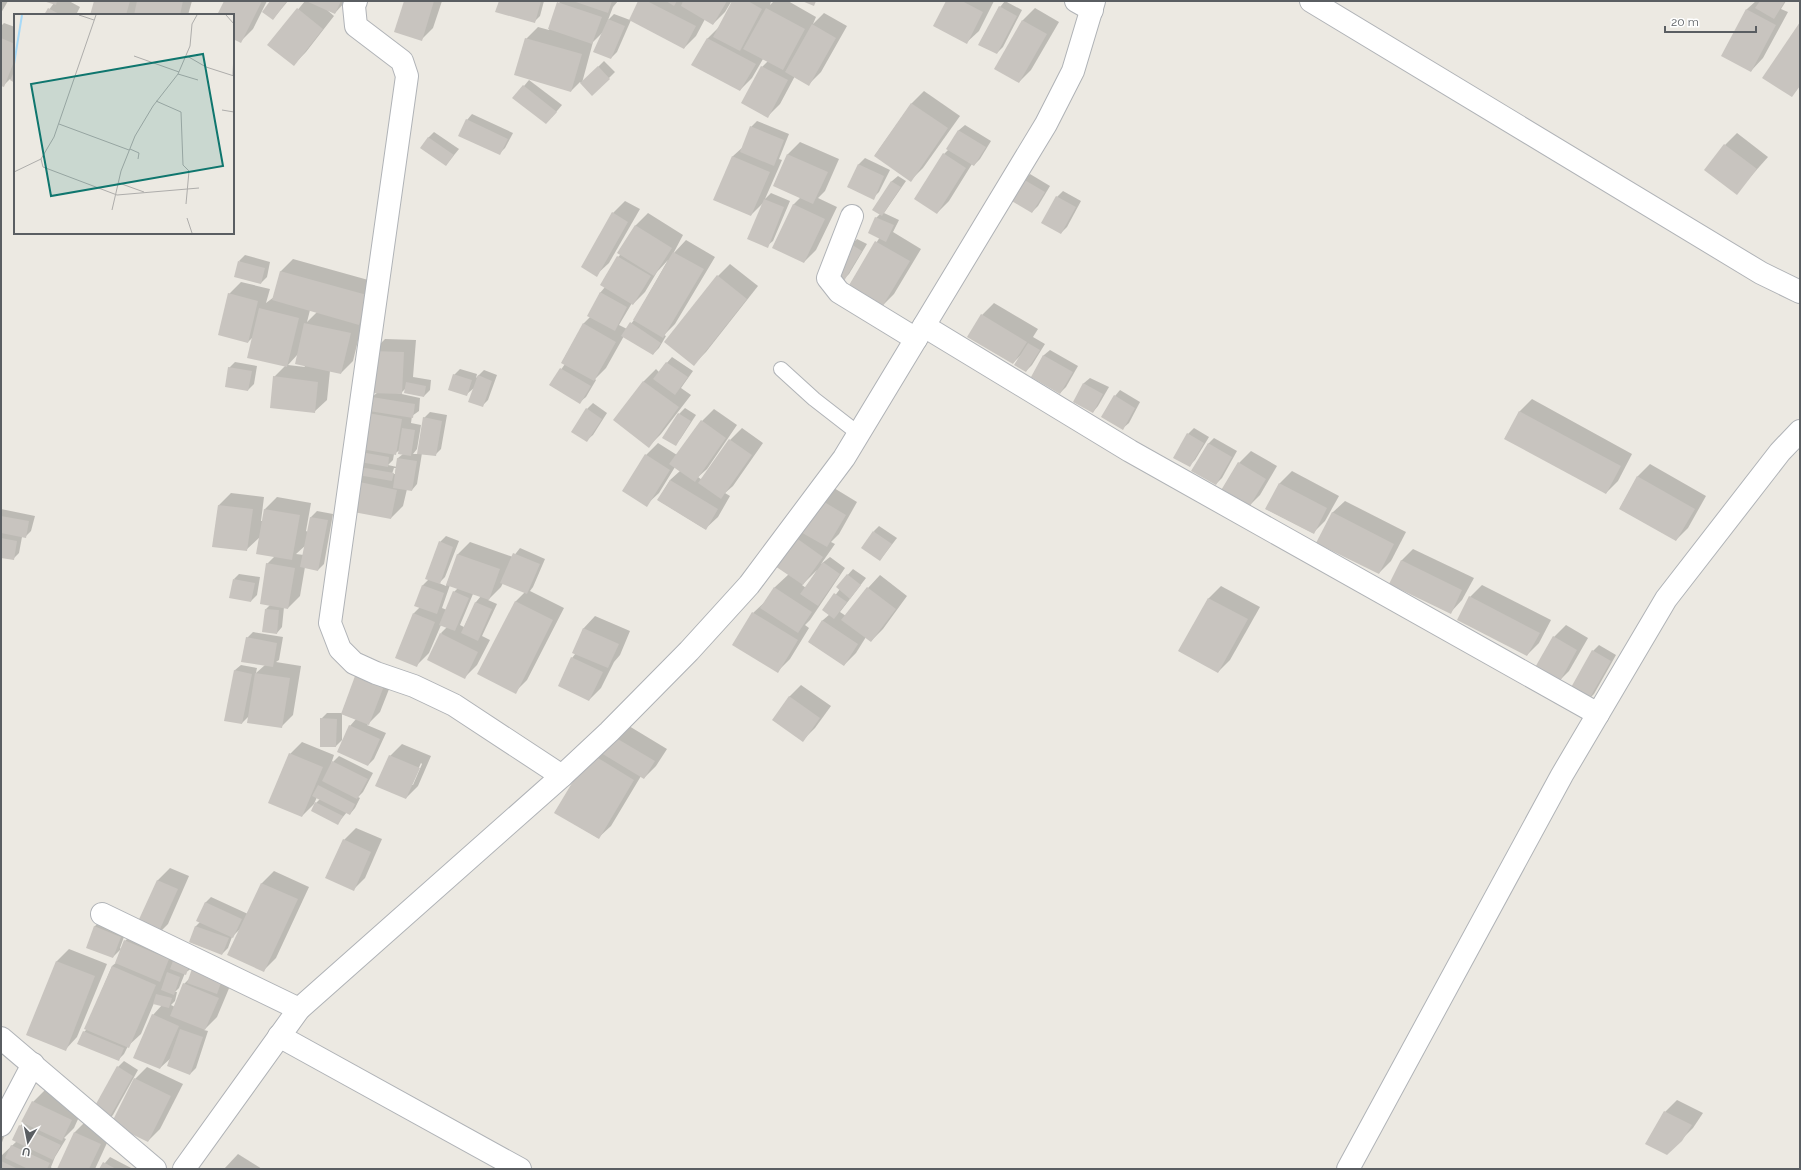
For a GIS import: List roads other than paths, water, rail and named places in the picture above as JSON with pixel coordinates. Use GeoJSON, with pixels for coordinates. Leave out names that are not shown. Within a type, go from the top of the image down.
{"type":"FeatureCollection","features":[{"type":"Feature","properties":{"kind":"street"},"geometry":{"type":"LineString","coordinates":[[356,1],[354,6],[356,26],[402,61],[407,76],[330,623],[340,649],[354,663],[376,673],[414,686],[454,705],[562,776]]}},
{"type":"Feature","properties":{"kind":"street"},"geometry":{"type":"LineString","coordinates":[[1311,1],[1761,273],[1800,292]]}},
{"type":"Feature","properties":{"kind":"street"},"geometry":{"type":"LineString","coordinates":[[184,1169],[299,1009],[562,776],[609,732],[689,651],[749,585],[844,458],[1046,124],[1073,70],[1087,4]]}},
{"type":"Feature","properties":{"kind":"street"},"geometry":{"type":"LineString","coordinates":[[852,216],[828,278],[838,292],[920,332],[1598,714]]}},
{"type":"Feature","properties":{"kind":"street"},"geometry":{"type":"LineString","coordinates":[[1348,1169],[1562,775],[1666,599],[1780,452],[1800,431]]}},
{"type":"Feature","properties":{"kind":"street"},"geometry":{"type":"LineString","coordinates":[[102,914],[299,1009]]}},
{"type":"Feature","properties":{"kind":"street"},"geometry":{"type":"LineString","coordinates":[[279,1036],[520,1169]]}},
{"type":"Feature","properties":{"kind":"street"},"geometry":{"type":"LineString","coordinates":[[1,1038],[155,1169]]}},
{"type":"Feature","properties":{"kind":"street"},"geometry":{"type":"LineString","coordinates":[[1,1125],[33,1064]]}},
{"type":"Feature","properties":{"kind":"lane"},"geometry":{"type":"LineString","coordinates":[[781,369],[859,434]]}}]}
